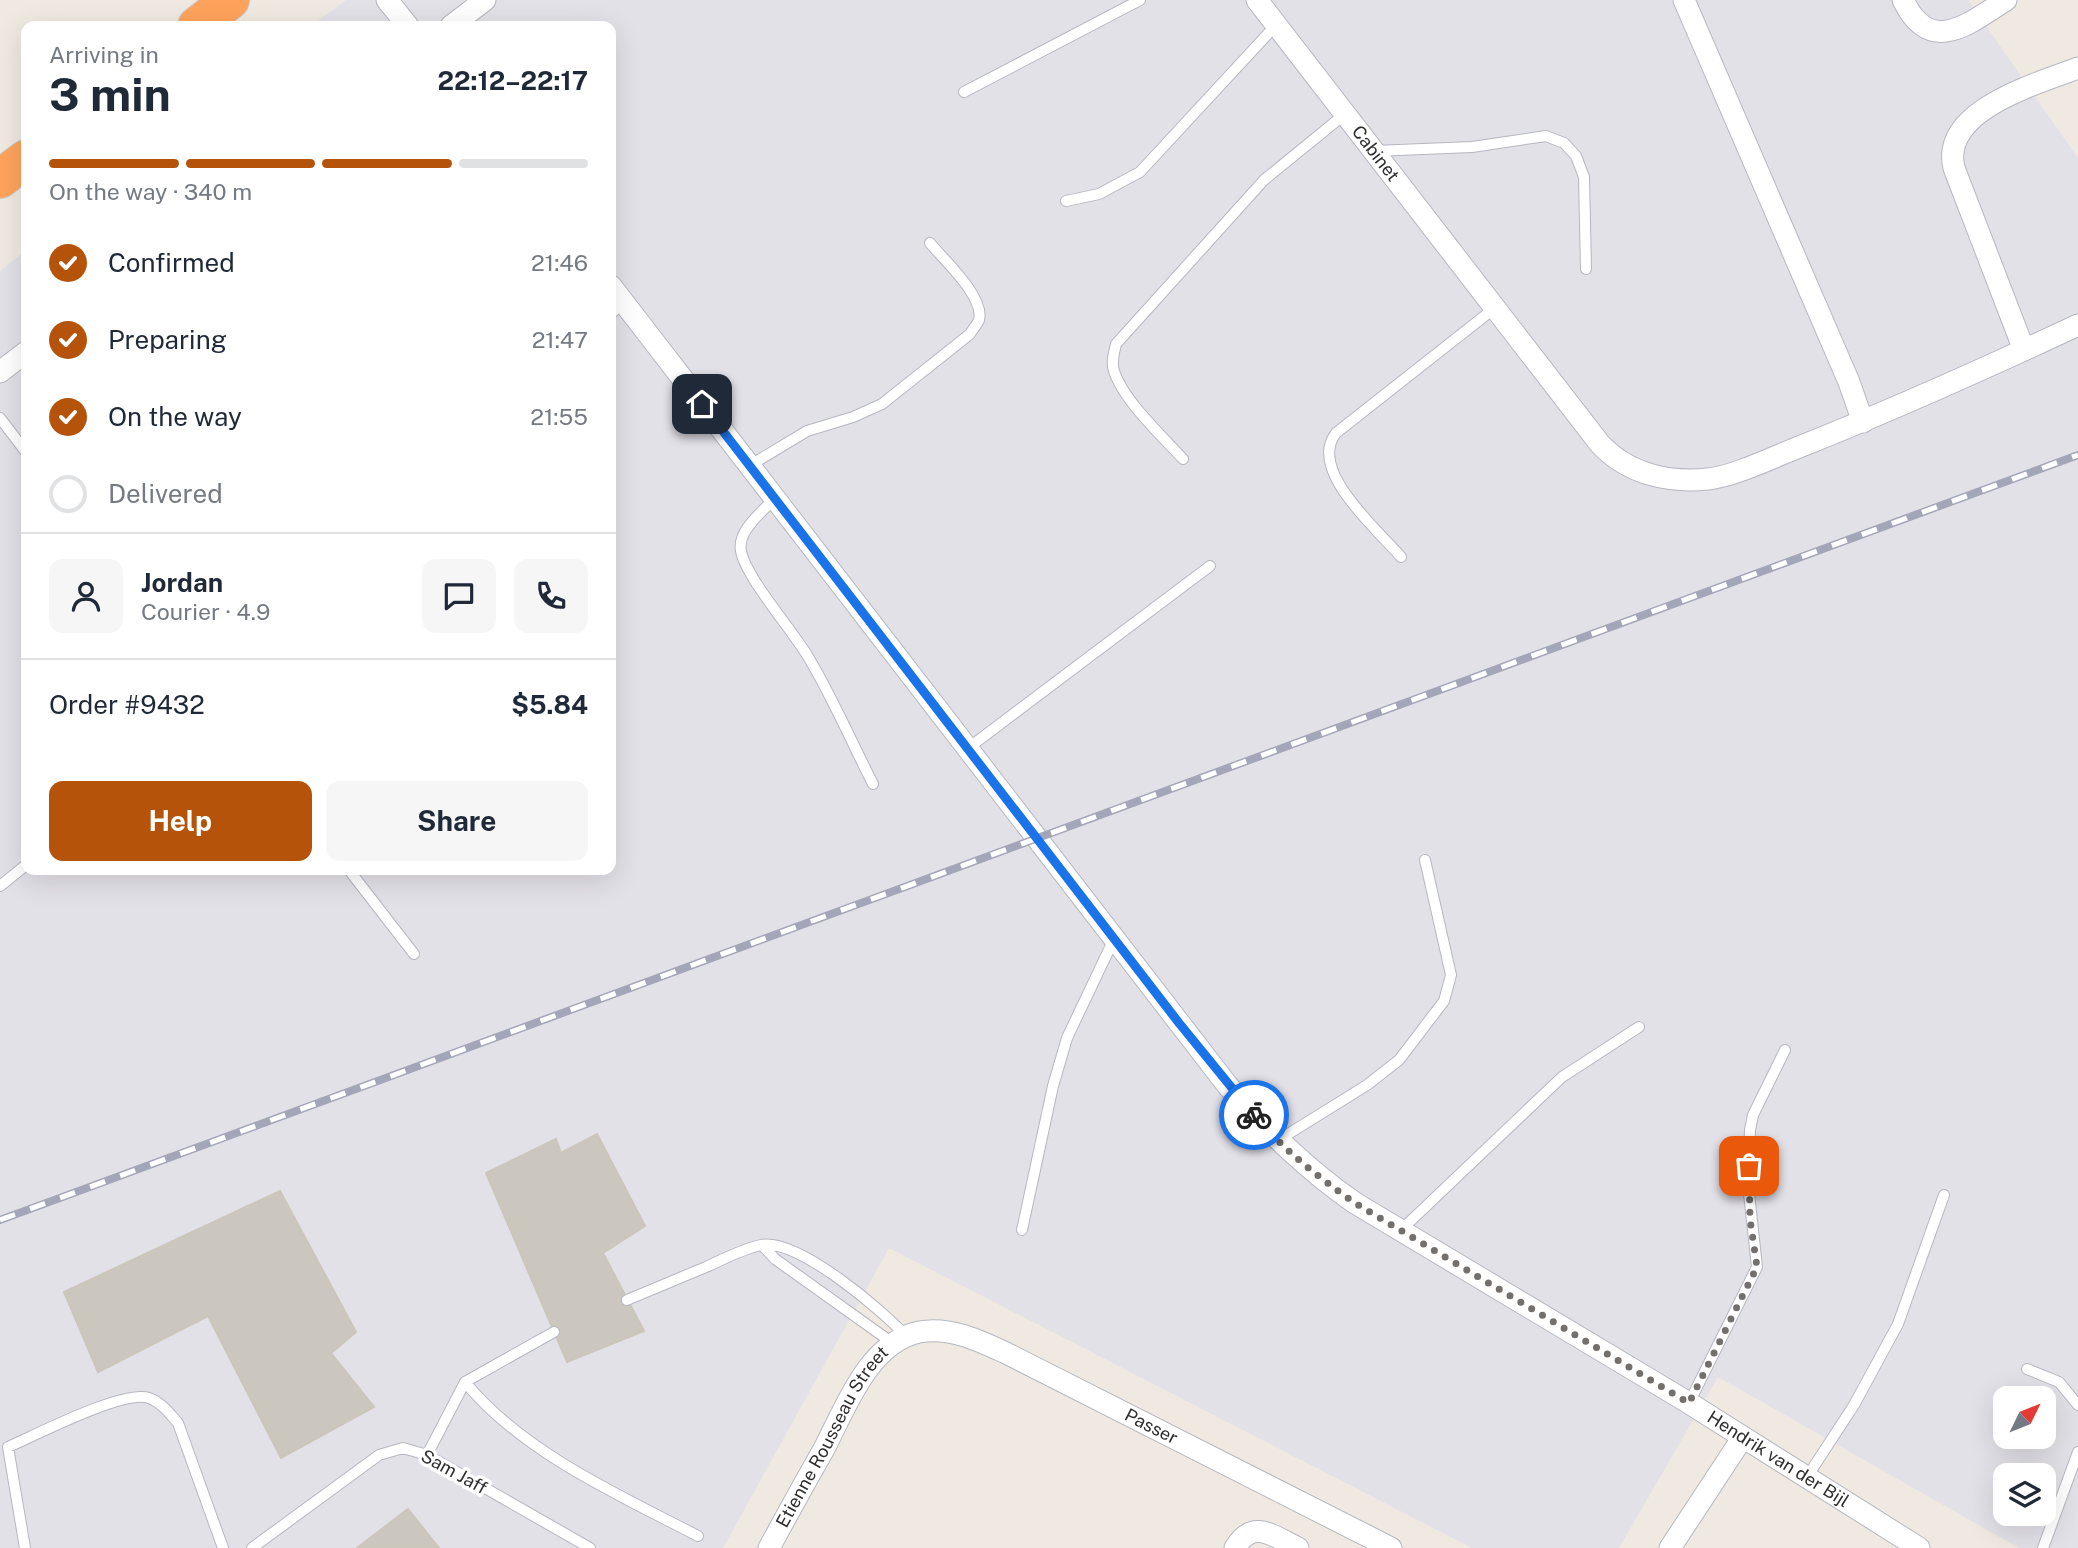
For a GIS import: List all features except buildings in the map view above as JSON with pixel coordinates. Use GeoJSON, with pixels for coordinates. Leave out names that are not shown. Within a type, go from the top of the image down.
{"type":"FeatureCollection","features":[{"type":"Feature","properties":{"kind":"highway"},"geometry":{"type":"LineString","coordinates":[[203,21],[230,0]]}},
{"type":"Feature","properties":{"kind":"highway"},"geometry":{"type":"LineString","coordinates":[[0,179],[21,163]]}},
{"type":"Feature","properties":{"kind":"street"},"geometry":{"type":"LineString","coordinates":[[387,0],[404,21]]}},
{"type":"Feature","properties":{"kind":"street"},"geometry":{"type":"LineString","coordinates":[[458,21],[485,0]]}},
{"type":"Feature","properties":{"kind":"street","name":"Cabinet"},"geometry":{"type":"LineString","coordinates":[[1257,0],[1608,452],[1622,463],[1656,477],[1674,480],[1718,477],[1863,422],[2078,325]]}},
{"type":"Feature","properties":{"kind":"street"},"geometry":{"type":"LineString","coordinates":[[1684,0],[1849,382],[1863,422]]}},
{"type":"Feature","properties":{"kind":"street"},"geometry":{"type":"LineString","coordinates":[[1903,0],[1918,25],[1936,32],[1959,28],[2006,0]]}},
{"type":"Feature","properties":{"kind":"street"},"geometry":{"type":"LineString","coordinates":[[2024,350],[1954,168],[1953,148],[1960,130],[1982,111],[2005,98],[2078,68]]}},
{"type":"Feature","properties":{"kind":"street","name":"Hendrik van der Bijl"},"geometry":{"type":"LineString","coordinates":[[616,301],[749,466],[1228,1086],[1277,1141],[1317,1177],[1399,1231],[1689,1403],[1919,1548]]}},
{"type":"Feature","properties":{"kind":"street"},"geometry":{"type":"LineString","coordinates":[[0,372],[21,356]]}},
{"type":"Feature","properties":{"kind":"street","name":"Passer"},"geometry":{"type":"LineString","coordinates":[[901,1340],[917,1332],[943,1332],[983,1342],[1391,1548]]}},
{"type":"Feature","properties":{"kind":"street","name":"Etienne Rousseau Street"},"geometry":{"type":"LineString","coordinates":[[769,1548],[854,1391],[874,1362],[901,1340]]}},
{"type":"Feature","properties":{"kind":"street"},"geometry":{"type":"LineString","coordinates":[[1670,1548],[1743,1437]]}},
{"type":"Feature","properties":{"kind":"street"},"geometry":{"type":"LineString","coordinates":[[1235,1548],[1242,1536],[1251,1531],[1263,1531],[1298,1548]]}},
{"type":"Feature","properties":{"kind":"lane"},"geometry":{"type":"LineString","coordinates":[[964,92],[1140,0]]}},
{"type":"Feature","properties":{"kind":"lane"},"geometry":{"type":"LineString","coordinates":[[1066,201],[1099,194],[1140,172],[1276,25]]}},
{"type":"Feature","properties":{"kind":"lane"},"geometry":{"type":"LineString","coordinates":[[1183,459],[1141,412],[1114,372],[1112,359],[1116,344],[1264,180],[1345,114]]}},
{"type":"Feature","properties":{"kind":"lane"},"geometry":{"type":"LineString","coordinates":[[1374,151],[1472,147],[1546,136],[1564,143],[1576,156],[1584,177],[1586,269]]}},
{"type":"Feature","properties":{"kind":"lane"},"geometry":{"type":"LineString","coordinates":[[749,466],[807,430],[853,417],[882,404],[970,334],[979,321],[979,307],[967,287],[930,243]]}},
{"type":"Feature","properties":{"kind":"lane"},"geometry":{"type":"LineString","coordinates":[[1401,557],[1335,480],[1327,453],[1329,442],[1336,433],[1496,307]]}},
{"type":"Feature","properties":{"kind":"lane"},"geometry":{"type":"LineString","coordinates":[[0,418],[21,445]]}},
{"type":"Feature","properties":{"kind":"lane"},"geometry":{"type":"LineString","coordinates":[[774,499],[748,527],[741,540],[741,552],[749,570],[809,657],[873,784]]}},
{"type":"Feature","properties":{"kind":"lane"},"geometry":{"type":"LineString","coordinates":[[967,749],[1067,670],[1210,566]]}},
{"type":"Feature","properties":{"kind":"lane"},"geometry":{"type":"LineString","coordinates":[[1277,1141],[1367,1085],[1399,1060],[1444,1001],[1451,975],[1425,860]]}},
{"type":"Feature","properties":{"kind":"lane"},"geometry":{"type":"LineString","coordinates":[[0,886],[21,870]]}},
{"type":"Feature","properties":{"kind":"lane"},"geometry":{"type":"LineString","coordinates":[[353,875],[414,954]]}},
{"type":"Feature","properties":{"kind":"lane"},"geometry":{"type":"LineString","coordinates":[[1022,1230],[1053,1086],[1067,1038],[1114,939]]}},
{"type":"Feature","properties":{"kind":"lane"},"geometry":{"type":"LineString","coordinates":[[1399,1231],[1562,1077],[1639,1027]]}},
{"type":"Feature","properties":{"kind":"lane"},"geometry":{"type":"LineString","coordinates":[[1689,1403],[1755,1272],[1748,1184],[1750,1130],[1753,1115],[1785,1050]]}},
{"type":"Feature","properties":{"kind":"lane"},"geometry":{"type":"LineString","coordinates":[[1807,1477],[1854,1405],[1898,1324],[1944,1195]]}},
{"type":"Feature","properties":{"kind":"lane"},"geometry":{"type":"LineString","coordinates":[[627,1300],[762,1245],[779,1245],[797,1252],[868,1301],[901,1340]]}},
{"type":"Feature","properties":{"kind":"lane"},"geometry":{"type":"LineString","coordinates":[[762,1245],[782,1264],[901,1340]]}},
{"type":"Feature","properties":{"kind":"lane"},"geometry":{"type":"LineString","coordinates":[[427,1455],[465,1382],[554,1332]]}},
{"type":"Feature","properties":{"kind":"lane"},"geometry":{"type":"LineString","coordinates":[[2027,1369],[2059,1382],[2078,1405]]}},
{"type":"Feature","properties":{"kind":"lane"},"geometry":{"type":"LineString","coordinates":[[465,1382],[484,1405],[526,1438],[621,1496],[698,1536]]}},
{"type":"Feature","properties":{"kind":"lane"},"geometry":{"type":"LineString","coordinates":[[25,1548],[4,1449],[124,1397],[148,1398],[177,1423],[223,1548]]}},
{"type":"Feature","properties":{"kind":"lane","name":"Sam Jaff"},"geometry":{"type":"LineString","coordinates":[[252,1548],[369,1460],[403,1448],[427,1455],[590,1548]]}},
{"type":"Feature","properties":{"kind":"lane"},"geometry":{"type":"LineString","coordinates":[[2043,1548],[2078,1452]]}},
{"type":"Feature","properties":{"kind":"shaded area"},"geometry":{"type":"Polygon","coordinates":[[[346,0],[1968,0],[2078,158],[2078,1548],[2019,1548],[1718,1377],[1619,1548],[1472,1548],[889,1248],[723,1548],[0,1548],[0,271],[21,254],[21,875],[616,875],[616,21],[318,21],[346,0]]]}},
{"type":"Feature","properties":{"kind":"railway"},"geometry":{"type":"LineString","coordinates":[[0,1220],[2078,455]]}},
{"type":"Feature","properties":{"kind":"way so far"},"geometry":{"type":"LineString","coordinates":[[1254,1115],[1277,1141],[1317,1177],[1355,1203],[1415,1242],[1689,1403],[1757,1267],[1750,1219],[1749,1166]]}},
{"type":"Feature","properties":{"kind":"route"},"geometry":{"type":"LineString","coordinates":[[702,404],[1179,1023],[1254,1115]]}}]}
